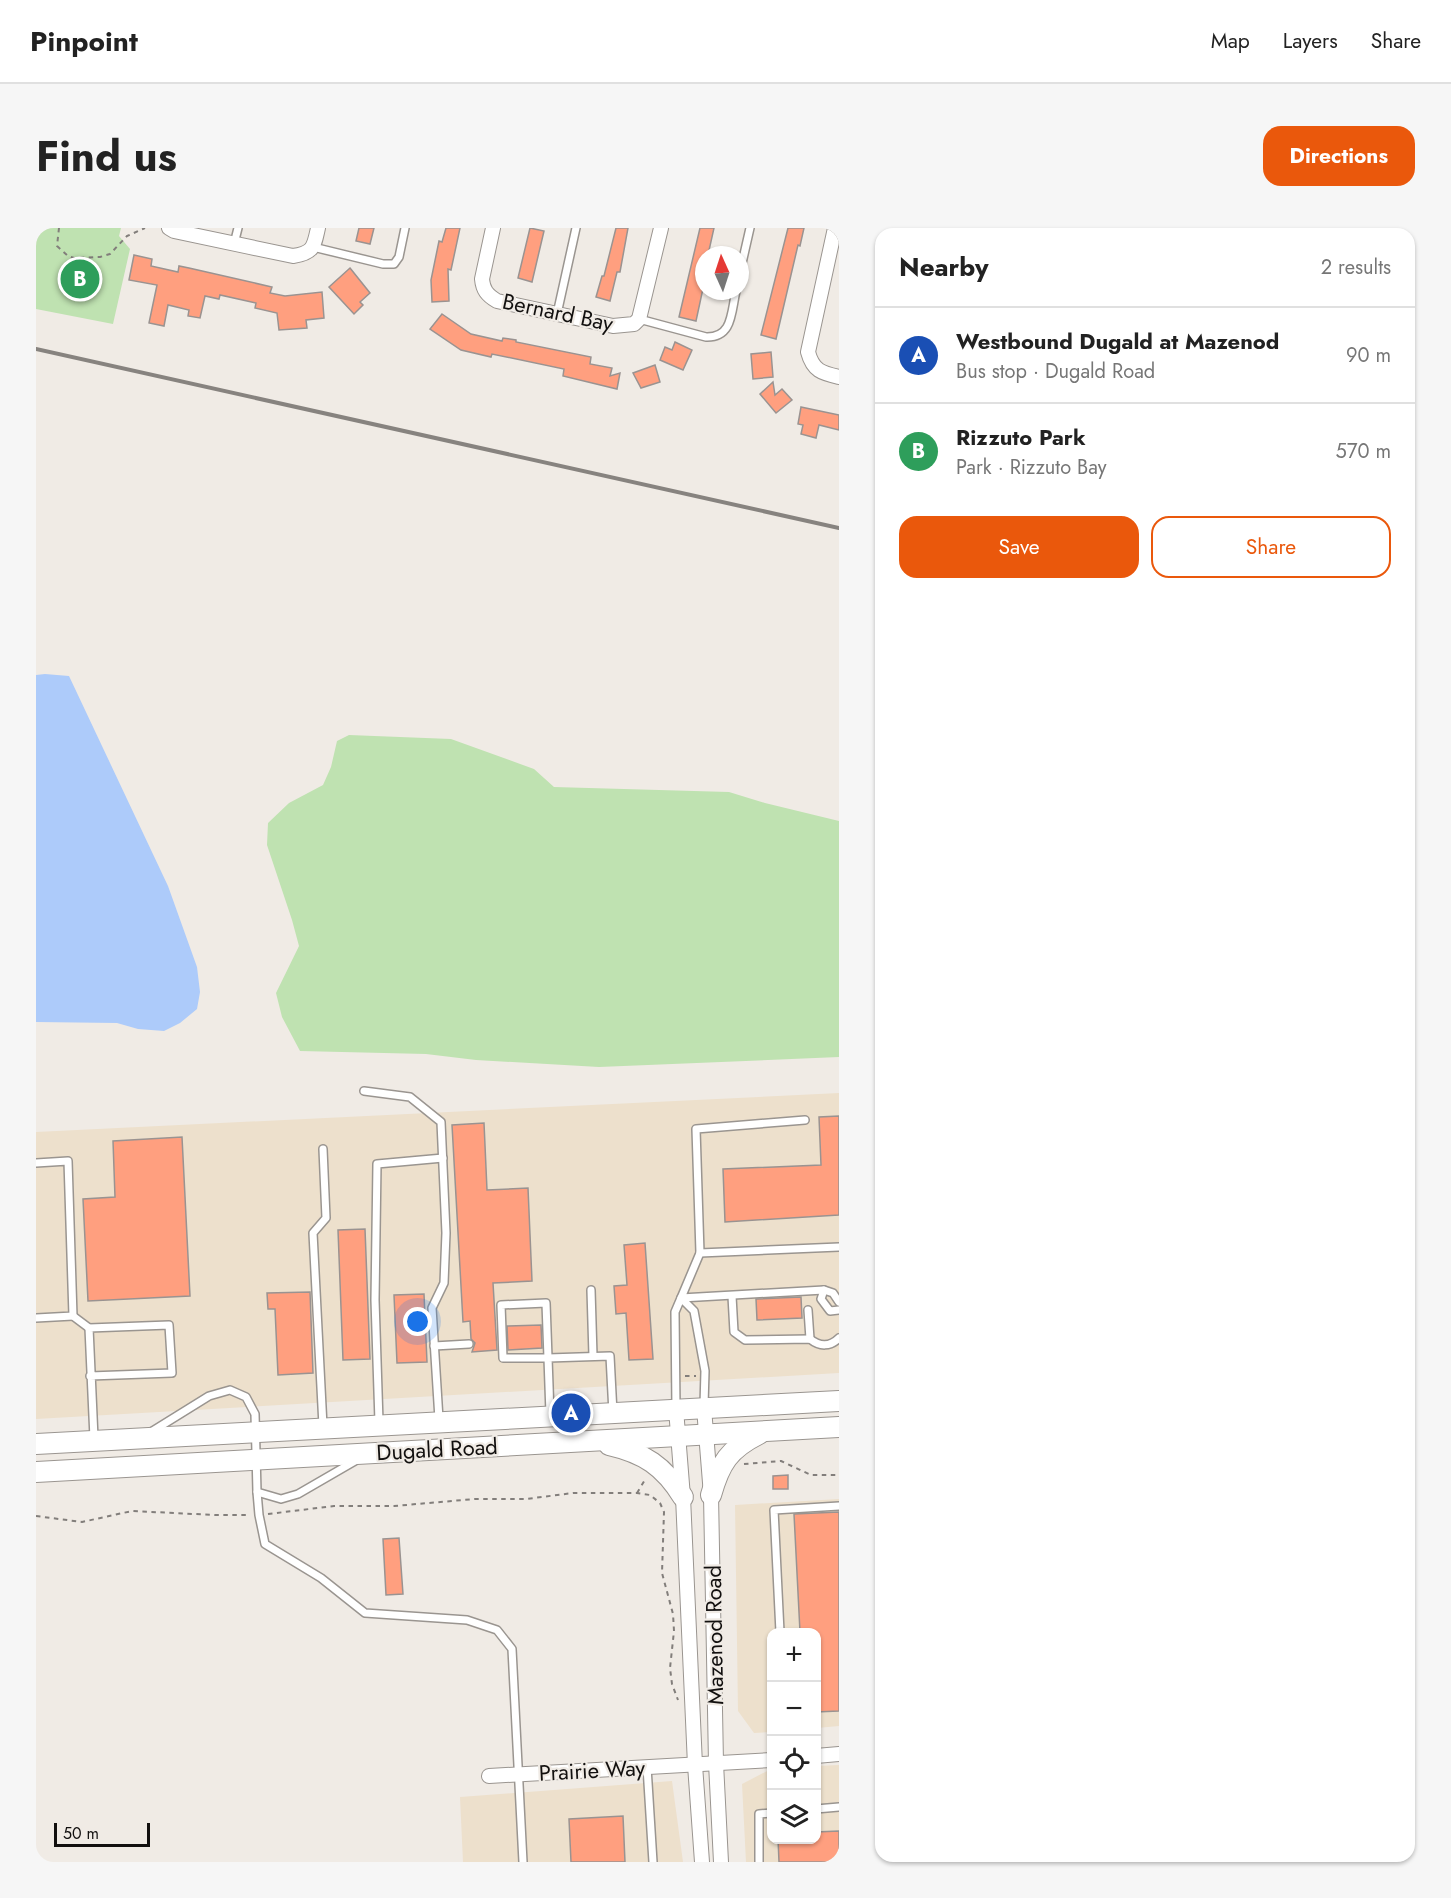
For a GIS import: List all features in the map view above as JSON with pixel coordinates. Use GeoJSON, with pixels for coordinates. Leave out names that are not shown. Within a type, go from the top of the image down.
{"type":"FeatureCollection","features":[{"type":"Feature","properties":{"kind":"main road","name":"Dugald Road"},"geometry":{"type":"LineString","coordinates":[[36,1444],[839,1401]]}},
{"type":"Feature","properties":{"kind":"main road","name":"Dugald Road"},"geometry":{"type":"LineString","coordinates":[[36,1472],[839,1427]]}},
{"type":"Feature","properties":{"kind":"main road"},"geometry":{"type":"LineString","coordinates":[[711,1495],[718,1470],[729,1455],[741,1443],[764,1431]]}},
{"type":"Feature","properties":{"kind":"main road"},"geometry":{"type":"LineString","coordinates":[[588,1441],[628,1449],[655,1463],[672,1478],[683,1497]]}},
{"type":"Feature","properties":{"kind":"street"},"geometry":{"type":"LineString","coordinates":[[169,228],[174,231],[293,256],[305,254],[313,247],[318,228]]}},
{"type":"Feature","properties":{"kind":"street","name":"Bernard Bay"},"geometry":{"type":"LineString","coordinates":[[493,228],[482,279],[483,287],[489,296],[497,301],[613,326],[634,324],[639,319],[661,228]]}},
{"type":"Feature","properties":{"kind":"street"},"geometry":{"type":"LineString","coordinates":[[835,228],[808,352],[815,368],[839,376]]}},
{"type":"Feature","properties":{"kind":"street","name":"Mazenod Road"},"geometry":{"type":"LineString","coordinates":[[704,1408],[711,1495],[716,1764],[722,1862]]}},
{"type":"Feature","properties":{"kind":"street","name":"Mazenod Road"},"geometry":{"type":"LineString","coordinates":[[676,1409],[683,1497],[695,1765],[702,1862]]}},
{"type":"Feature","properties":{"kind":"street"},"geometry":{"type":"LineString","coordinates":[[821,1756],[839,1754]]}},
{"type":"Feature","properties":{"kind":"street","name":"Prairie Way"},"geometry":{"type":"LineString","coordinates":[[489,1776],[767,1760]]}},
{"type":"Feature","properties":{"kind":"lane"},"geometry":{"type":"LineString","coordinates":[[234,244],[238,228]]}},
{"type":"Feature","properties":{"kind":"lane"},"geometry":{"type":"LineString","coordinates":[[313,247],[383,264],[394,264],[399,257],[405,228]]}},
{"type":"Feature","properties":{"kind":"lane"},"geometry":{"type":"LineString","coordinates":[[557,314],[576,228]]}},
{"type":"Feature","properties":{"kind":"lane"},"geometry":{"type":"LineString","coordinates":[[746,246],[750,228]]}},
{"type":"Feature","properties":{"kind":"lane"},"geometry":{"type":"LineString","coordinates":[[639,319],[706,337],[716,337],[723,335],[728,327],[734,300]]}},
{"type":"Feature","properties":{"kind":"lane"},"geometry":{"type":"LineString","coordinates":[[364,1091],[410,1097],[441,1122],[446,1233],[444,1283],[432,1308],[439,1422]]}},
{"type":"Feature","properties":{"kind":"lane"},"geometry":{"type":"LineString","coordinates":[[676,1409],[675,1312],[700,1253],[696,1129],[805,1120]]}},
{"type":"Feature","properties":{"kind":"lane"},"geometry":{"type":"LineString","coordinates":[[323,1149],[326,1218],[313,1233],[323,1429]]}},
{"type":"Feature","properties":{"kind":"lane"},"geometry":{"type":"LineString","coordinates":[[379,1425],[375,1300],[377,1164],[442,1158]]}},
{"type":"Feature","properties":{"kind":"lane"},"geometry":{"type":"LineString","coordinates":[[36,1163],[68,1161],[73,1316]]}},
{"type":"Feature","properties":{"kind":"lane"},"geometry":{"type":"LineString","coordinates":[[700,1253],[839,1247]]}},
{"type":"Feature","properties":{"kind":"lane"},"geometry":{"type":"LineString","coordinates":[[591,1290],[593,1356]]}},
{"type":"Feature","properties":{"kind":"lane"},"geometry":{"type":"LineString","coordinates":[[681,1298],[824,1290],[833,1293],[839,1302]]}},
{"type":"Feature","properties":{"kind":"lane"},"geometry":{"type":"LineString","coordinates":[[824,1290],[822,1299],[830,1311],[839,1310]]}},
{"type":"Feature","properties":{"kind":"lane"},"geometry":{"type":"LineString","coordinates":[[732,1296],[734,1332],[745,1340],[810,1339],[826,1346],[839,1338]]}},
{"type":"Feature","properties":{"kind":"lane"},"geometry":{"type":"LineString","coordinates":[[681,1298],[694,1311],[705,1371],[704,1408]]}},
{"type":"Feature","properties":{"kind":"lane"},"geometry":{"type":"LineString","coordinates":[[550,1416],[548,1358],[546,1303],[501,1305],[503,1358],[548,1358],[610,1356],[613,1413]]}},
{"type":"Feature","properties":{"kind":"lane"},"geometry":{"type":"LineString","coordinates":[[808,1310],[810,1339]]}},
{"type":"Feature","properties":{"kind":"lane"},"geometry":{"type":"LineString","coordinates":[[36,1318],[73,1316],[90,1328],[169,1325],[172,1373],[90,1376]]}},
{"type":"Feature","properties":{"kind":"lane"},"geometry":{"type":"LineString","coordinates":[[90,1328],[94,1441]]}},
{"type":"Feature","properties":{"kind":"lane"},"geometry":{"type":"LineString","coordinates":[[434,1346],[469,1344]]}},
{"type":"Feature","properties":{"kind":"lane"},"geometry":{"type":"LineString","coordinates":[[139,1438],[209,1396],[230,1390],[246,1397],[255,1414],[257,1492],[265,1544],[321,1578],[365,1613],[467,1620],[497,1630],[512,1649],[523,1862]]}},
{"type":"Feature","properties":{"kind":"lane"},"geometry":{"type":"LineString","coordinates":[[257,1492],[281,1499],[298,1494],[367,1454]]}},
{"type":"Feature","properties":{"kind":"lane"},"geometry":{"type":"LineString","coordinates":[[780,1628],[774,1510],[839,1506]]}},
{"type":"Feature","properties":{"kind":"lane"},"geometry":{"type":"LineString","coordinates":[[647,1767],[653,1862]]}},
{"type":"Feature","properties":{"kind":"lane"},"geometry":{"type":"LineString","coordinates":[[821,1809],[839,1807]]}},
{"type":"Feature","properties":{"kind":"lane"},"geometry":{"type":"LineString","coordinates":[[759,1862],[759,1814],[767,1813]]}},
{"type":"Feature","properties":{"kind":"path"},"geometry":{"type":"LineString","coordinates":[[59,228],[57,246],[68,256],[81,259],[105,256],[127,236],[146,228]]}},
{"type":"Feature","properties":{"kind":"path"},"geometry":{"type":"LineString","coordinates":[[685,1376],[696,1376]]}},
{"type":"Feature","properties":{"kind":"path"},"geometry":{"type":"LineString","coordinates":[[741,1463],[781,1461],[811,1474],[839,1475]]}},
{"type":"Feature","properties":{"kind":"path"},"geometry":{"type":"LineString","coordinates":[[637,1493],[651,1471]]}},
{"type":"Feature","properties":{"kind":"path"},"geometry":{"type":"LineString","coordinates":[[36,1516],[82,1522],[132,1511],[259,1515],[343,1506],[387,1507],[475,1499],[526,1499],[573,1493],[650,1495],[660,1503],[664,1512],[662,1573],[673,1614],[674,1631],[670,1668],[672,1684],[679,1702]]}},
{"type":"Feature","properties":{"kind":"shaded area"},"geometry":{"type":"Polygon","coordinates":[[[839,1093],[839,1373],[36,1419],[36,1132],[839,1093]]]}},
{"type":"Feature","properties":{"kind":"shaded area"},"geometry":{"type":"Polygon","coordinates":[[[839,1499],[839,1726],[821,1728],[821,1628],[767,1628],[767,1732],[754,1733],[738,1711],[735,1505],[839,1499]]]}},
{"type":"Feature","properties":{"kind":"shaded area"},"geometry":{"type":"Polygon","coordinates":[[[839,1765],[839,1862],[746,1862],[742,1784],[767,1771],[767,1844],[821,1844],[821,1766],[839,1765]]]}},
{"type":"Feature","properties":{"kind":"shaded area"},"geometry":{"type":"Polygon","coordinates":[[[672,1781],[683,1862],[463,1862],[460,1797],[672,1781]]]}},
{"type":"Feature","properties":{"kind":"green space"},"geometry":{"type":"Polygon","coordinates":[[[36,228],[121,228],[119,236],[130,249],[113,324],[36,309],[36,228]]]}},
{"type":"Feature","properties":{"kind":"green space"},"geometry":{"type":"Polygon","coordinates":[[[349,735],[451,739],[534,769],[554,787],[729,792],[839,821],[839,1057],[599,1067],[476,1060],[426,1054],[300,1051],[282,1017],[276,993],[299,946],[267,845],[268,823],[289,803],[323,785],[331,767],[337,741],[349,735]]]}},
{"type":"Feature","properties":{"kind":"water"},"geometry":{"type":"Polygon","coordinates":[[[36,675],[69,676],[168,886],[197,967],[200,992],[197,1009],[180,1023],[164,1031],[138,1029],[117,1023],[36,1022],[36,675]]]}},
{"type":"Feature","properties":{"kind":"building"},"geometry":{"type":"Polygon","coordinates":[[[359,228],[374,228],[370,244],[356,241],[359,228]]]}},
{"type":"Feature","properties":{"kind":"building"},"geometry":{"type":"Polygon","coordinates":[[[446,228],[460,228],[451,270],[448,269],[449,301],[432,302],[431,280],[439,241],[442,242],[446,228]]]}},
{"type":"Feature","properties":{"kind":"building"},"geometry":{"type":"Polygon","coordinates":[[[530,228],[544,231],[532,282],[518,278],[530,228]]]}},
{"type":"Feature","properties":{"kind":"building"},"geometry":{"type":"Polygon","coordinates":[[[616,228],[628,228],[620,272],[617,272],[610,301],[596,297],[602,276],[604,276],[616,228]]]}},
{"type":"Feature","properties":{"kind":"building"},"geometry":{"type":"Polygon","coordinates":[[[700,228],[714,228],[710,246],[696,246],[700,228]]]}},
{"type":"Feature","properties":{"kind":"building"},"geometry":{"type":"Polygon","coordinates":[[[788,228],[804,228],[776,339],[761,335],[788,228]]]}},
{"type":"Feature","properties":{"kind":"building"},"geometry":{"type":"Polygon","coordinates":[[[695,249],[695,300],[701,300],[696,321],[679,317],[695,249]]]}},
{"type":"Feature","properties":{"kind":"building"},"geometry":{"type":"Polygon","coordinates":[[[134,255],[152,259],[151,266],[178,272],[179,266],[189,268],[272,287],[270,293],[285,296],[322,292],[324,318],[306,320],[307,328],[279,330],[277,313],[255,308],[256,303],[220,295],[219,299],[205,296],[200,318],[188,316],[189,310],[168,305],[164,326],[149,323],[157,285],[129,280],[134,255]]]}},
{"type":"Feature","properties":{"kind":"building"},"geometry":{"type":"Polygon","coordinates":[[[350,268],[370,293],[360,302],[363,305],[354,314],[329,287],[350,268]]]}},
{"type":"Feature","properties":{"kind":"building"},"geometry":{"type":"Polygon","coordinates":[[[442,314],[471,334],[502,341],[503,338],[516,340],[516,342],[591,357],[590,364],[612,368],[610,376],[620,373],[617,389],[563,376],[564,369],[461,350],[430,329],[442,314]]]}},
{"type":"Feature","properties":{"kind":"building"},"geometry":{"type":"Polygon","coordinates":[[[675,342],[692,350],[683,370],[660,360],[665,347],[672,350],[675,342]]]}},
{"type":"Feature","properties":{"kind":"building"},"geometry":{"type":"Polygon","coordinates":[[[771,352],[773,377],[753,379],[751,354],[771,352]]]}},
{"type":"Feature","properties":{"kind":"building"},"geometry":{"type":"Polygon","coordinates":[[[655,365],[660,382],[641,388],[633,373],[655,365]]]}},
{"type":"Feature","properties":{"kind":"building"},"geometry":{"type":"Polygon","coordinates":[[[773,382],[775,395],[782,389],[792,400],[776,413],[760,394],[773,382]]]}},
{"type":"Feature","properties":{"kind":"building"},"geometry":{"type":"Polygon","coordinates":[[[801,407],[839,415],[839,430],[819,425],[816,438],[801,434],[803,425],[798,424],[801,407]]]}},
{"type":"Feature","properties":{"kind":"building"},"geometry":{"type":"Polygon","coordinates":[[[839,1116],[839,1215],[725,1222],[723,1169],[821,1165],[819,1117],[839,1116]]]}},
{"type":"Feature","properties":{"kind":"building"},"geometry":{"type":"Polygon","coordinates":[[[484,1123],[487,1190],[528,1188],[532,1281],[493,1283],[497,1350],[472,1352],[475,1343],[471,1339],[470,1321],[463,1322],[452,1125],[484,1123]]]}},
{"type":"Feature","properties":{"kind":"building"},"geometry":{"type":"Polygon","coordinates":[[[182,1137],[190,1296],[88,1301],[83,1199],[115,1197],[113,1141],[182,1137]]]}},
{"type":"Feature","properties":{"kind":"building"},"geometry":{"type":"Polygon","coordinates":[[[365,1229],[370,1359],[343,1360],[338,1230],[365,1229]]]}},
{"type":"Feature","properties":{"kind":"building"},"geometry":{"type":"Polygon","coordinates":[[[645,1243],[653,1359],[629,1360],[626,1313],[616,1314],[614,1286],[627,1285],[624,1245],[645,1243]]]}},
{"type":"Feature","properties":{"kind":"building"},"geometry":{"type":"Polygon","coordinates":[[[310,1292],[313,1373],[278,1375],[275,1309],[268,1309],[267,1293],[310,1292]]]}},
{"type":"Feature","properties":{"kind":"building"},"geometry":{"type":"Polygon","coordinates":[[[424,1294],[427,1362],[397,1363],[394,1295],[424,1294]]]}},
{"type":"Feature","properties":{"kind":"building"},"geometry":{"type":"Polygon","coordinates":[[[801,1297],[802,1318],[757,1320],[756,1299],[801,1297]]]}},
{"type":"Feature","properties":{"kind":"building"},"geometry":{"type":"Polygon","coordinates":[[[541,1325],[542,1348],[508,1350],[507,1326],[541,1325]]]}},
{"type":"Feature","properties":{"kind":"building"},"geometry":{"type":"Polygon","coordinates":[[[788,1475],[788,1489],[773,1489],[773,1476],[788,1475]]]}},
{"type":"Feature","properties":{"kind":"building"},"geometry":{"type":"Polygon","coordinates":[[[839,1512],[839,1711],[821,1712],[821,1628],[800,1628],[794,1514],[839,1512]]]}},
{"type":"Feature","properties":{"kind":"building"},"geometry":{"type":"Polygon","coordinates":[[[399,1538],[403,1594],[386,1595],[383,1539],[399,1538]]]}},
{"type":"Feature","properties":{"kind":"building"},"geometry":{"type":"Polygon","coordinates":[[[623,1816],[625,1862],[571,1862],[569,1819],[623,1816]]]}},
{"type":"Feature","properties":{"kind":"building"},"geometry":{"type":"Polygon","coordinates":[[[839,1831],[839,1862],[779,1862],[778,1844],[821,1844],[821,1832],[839,1831]]]}},
{"type":"Feature","properties":{"kind":"railway"},"geometry":{"type":"LineString","coordinates":[[36,349],[839,528]]}},
{"type":"Feature","properties":{"kind":"place","name":"Rizzuto Park"},"geometry":{"type":"Point","coordinates":[80,279]}},
{"type":"Feature","properties":{"kind":"place","name":"Westbound Dugald at Mazenod"},"geometry":{"type":"Point","coordinates":[571,1413]}}]}
